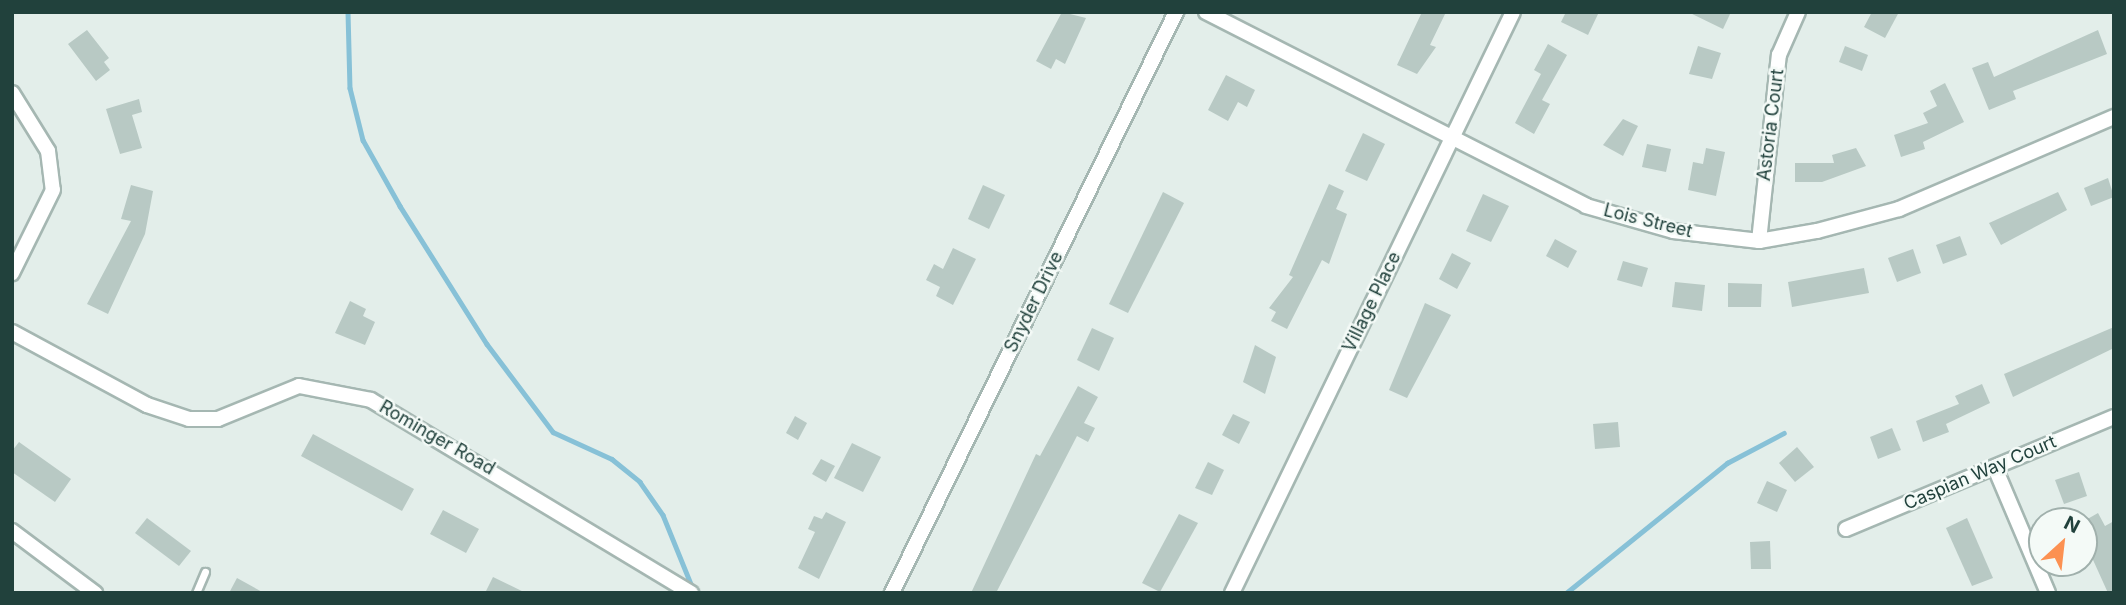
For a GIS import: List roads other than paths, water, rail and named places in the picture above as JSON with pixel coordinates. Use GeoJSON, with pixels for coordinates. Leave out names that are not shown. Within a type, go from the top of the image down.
{"type":"FeatureCollection","features":[{"type":"Feature","properties":{"kind":"street","name":"Snyder Drive"},"geometry":{"type":"LineString","coordinates":[[891,593],[1176,12]]}},
{"type":"Feature","properties":{"kind":"street","name":"Lois Street"},"geometry":{"type":"LineString","coordinates":[[1206,12],[1586,206],[1673,231],[1759,240],[1899,209],[2114,117]]}},
{"type":"Feature","properties":{"kind":"street","name":"Village Place"},"geometry":{"type":"LineString","coordinates":[[1232,593],[1513,12]]}},
{"type":"Feature","properties":{"kind":"street","name":"Astoria Court"},"geometry":{"type":"LineString","coordinates":[[1759,240],[1779,55],[1798,12]]}},
{"type":"Feature","properties":{"kind":"street"},"geometry":{"type":"LineString","coordinates":[[12,93],[48,151],[53,190],[12,273]]}},
{"type":"Feature","properties":{"kind":"street","name":"Rominger Road"},"geometry":{"type":"LineString","coordinates":[[12,332],[147,405],[189,419],[218,419],[299,386],[370,400],[691,593]]}},
{"type":"Feature","properties":{"kind":"street","name":"Caspian Way Court"},"geometry":{"type":"LineString","coordinates":[[1846,528],[2114,417]]}},
{"type":"Feature","properties":{"kind":"street"},"geometry":{"type":"LineString","coordinates":[[1995,468],[2048,593]]}},
{"type":"Feature","properties":{"kind":"street"},"geometry":{"type":"LineString","coordinates":[[12,531],[95,593]]}},
{"type":"Feature","properties":{"kind":"lane"},"geometry":{"type":"LineString","coordinates":[[195,593],[205,572]]}},
{"type":"Feature","properties":{"kind":"waterway"},"geometry":{"type":"LineString","coordinates":[[348,12],[350,88],[363,140],[400,206],[487,344],[553,432],[612,459],[640,482],[663,515],[693,589]]}},
{"type":"Feature","properties":{"kind":"waterway"},"geometry":{"type":"LineString","coordinates":[[1566,593],[1727,463],[1784,433]]}}]}
